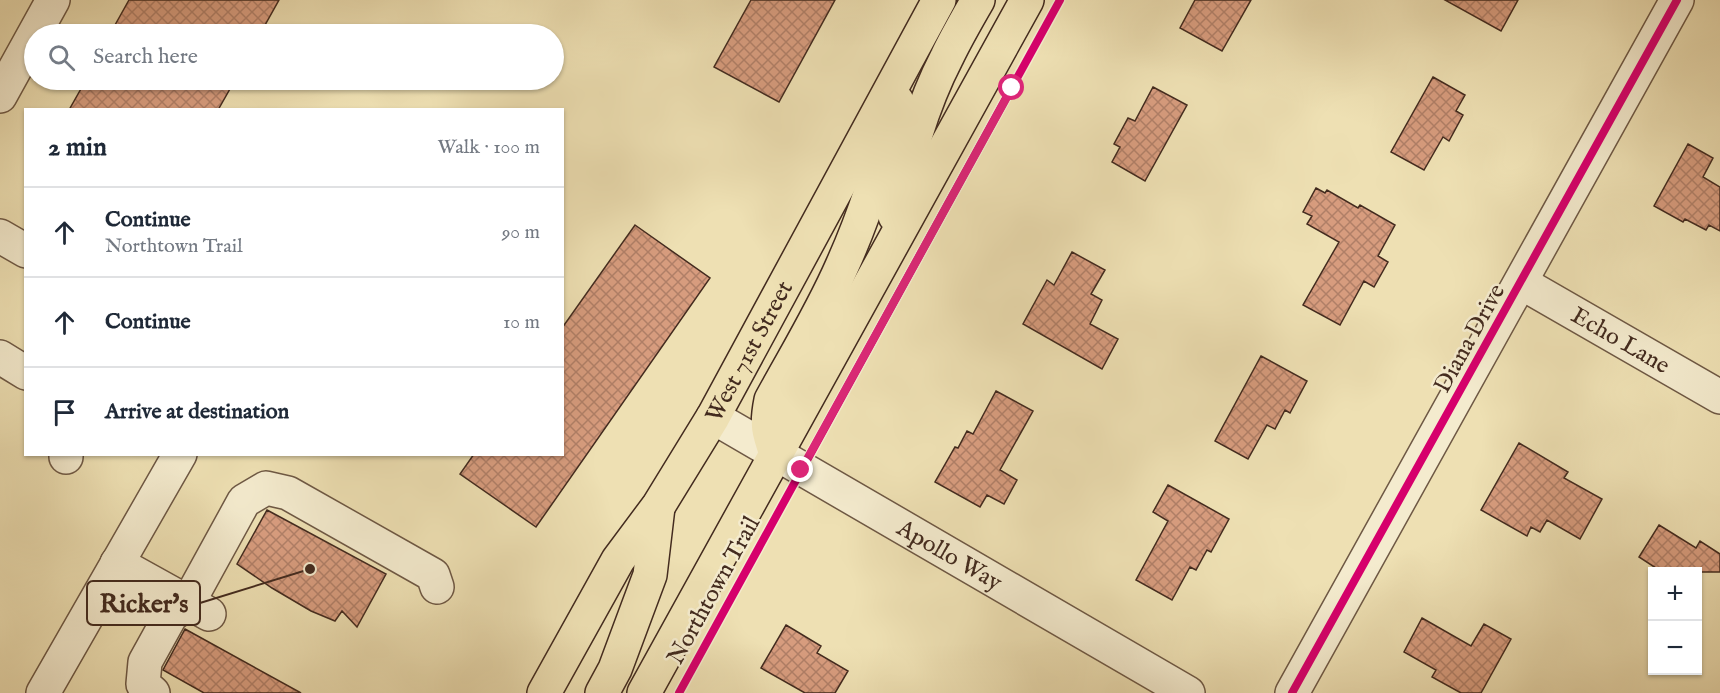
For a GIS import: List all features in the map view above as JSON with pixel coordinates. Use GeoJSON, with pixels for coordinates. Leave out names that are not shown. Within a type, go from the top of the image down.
{"type":"FeatureCollection","features":[{"type":"Feature","properties":{"kind":"main road","name":"West 71st Street"},"geometry":{"type":"LineString","coordinates":[[544,693],[618,560],[659,505],[713,417],[939,0]]}},
{"type":"Feature","properties":{"kind":"main road"},"geometry":{"type":"LineString","coordinates":[[887,253],[907,162],[924,111],[946,58],[978,0]]}},
{"type":"Feature","properties":{"kind":"main road"},"geometry":{"type":"LineString","coordinates":[[644,693],[1027,0]]}},
{"type":"Feature","properties":{"kind":"main road"},"geometry":{"type":"LineString","coordinates":[[776,454],[768,431],[771,400],[841,268],[863,217],[883,158],[909,54]]}},
{"type":"Feature","properties":{"kind":"main road"},"geometry":{"type":"LineString","coordinates":[[602,693],[615,669],[650,575],[659,505]]}},
{"type":"Feature","properties":{"kind":"street"},"geometry":{"type":"LineString","coordinates":[[40,24],[53,0]]}},
{"type":"Feature","properties":{"kind":"street","name":"Diana Drive"},"geometry":{"type":"LineString","coordinates":[[1292,693],[1522,283],[1677,0]]}},
{"type":"Feature","properties":{"kind":"street"},"geometry":{"type":"LineString","coordinates":[[0,96],[24,53]]}},
{"type":"Feature","properties":{"kind":"street"},"geometry":{"type":"LineString","coordinates":[[0,236],[24,250]]}},
{"type":"Feature","properties":{"kind":"street","name":"Echo Lane"},"geometry":{"type":"LineString","coordinates":[[1522,283],[1720,397]]}},
{"type":"Feature","properties":{"kind":"street"},"geometry":{"type":"LineString","coordinates":[[0,357],[24,372]]}},
{"type":"Feature","properties":{"kind":"street","name":"Apollo Way"},"geometry":{"type":"LineString","coordinates":[[713,417],[1188,693]]}},
{"type":"Feature","properties":{"kind":"street"},"geometry":{"type":"LineString","coordinates":[[43,693],[179,456]]}},
{"type":"Feature","properties":{"kind":"street"},"geometry":{"type":"LineString","coordinates":[[199,608],[244,501],[266,488],[288,493],[433,574],[436,587]]}},
{"type":"Feature","properties":{"kind":"street"},"geometry":{"type":"LineString","coordinates":[[117,563],[199,608]]}},
{"type":"Feature","properties":{"kind":"street"},"geometry":{"type":"LineString","coordinates":[[153,693],[143,684],[145,662],[171,615],[199,608]]}},
{"type":"Feature","properties":{"kind":"building"},"geometry":{"type":"Polygon","coordinates":[[[129,0],[279,0],[266,24],[116,24],[129,0]]]}},
{"type":"Feature","properties":{"kind":"building"},"geometry":{"type":"Polygon","coordinates":[[[751,0],[835,0],[779,102],[714,67],[751,0]]]}},
{"type":"Feature","properties":{"kind":"building"},"geometry":{"type":"Polygon","coordinates":[[[1195,0],[1251,0],[1222,51],[1180,28],[1195,0]]]}},
{"type":"Feature","properties":{"kind":"building"},"geometry":{"type":"Polygon","coordinates":[[[1445,0],[1518,0],[1501,31],[1445,0]]]}},
{"type":"Feature","properties":{"kind":"building"},"geometry":{"type":"Polygon","coordinates":[[[1433,77],[1465,95],[1456,111],[1463,115],[1449,141],[1443,137],[1424,170],[1391,152],[1433,77]]]}},
{"type":"Feature","properties":{"kind":"building"},"geometry":{"type":"Polygon","coordinates":[[[1153,87],[1187,105],[1145,181],[1112,162],[1120,147],[1114,144],[1128,118],[1135,121],[1153,87]]]}},
{"type":"Feature","properties":{"kind":"building"},"geometry":{"type":"Polygon","coordinates":[[[80,90],[229,90],[219,108],[70,108],[80,90]]]}},
{"type":"Feature","properties":{"kind":"building"},"geometry":{"type":"Polygon","coordinates":[[[1688,144],[1713,158],[1703,177],[1720,187],[1720,231],[1709,225],[1706,230],[1685,219],[1683,222],[1654,206],[1688,144]]]}},
{"type":"Feature","properties":{"kind":"building"},"geometry":{"type":"Polygon","coordinates":[[[1316,188],[1325,193],[1327,190],[1358,208],[1360,205],[1395,225],[1378,256],[1388,262],[1374,287],[1364,281],[1340,325],[1303,305],[1339,242],[1307,224],[1312,216],[1303,212],[1316,188]]]}},
{"type":"Feature","properties":{"kind":"building"},"geometry":{"type":"Polygon","coordinates":[[[635,225],[710,278],[536,527],[460,474],[473,456],[564,456],[564,325],[635,225]]]}},
{"type":"Feature","properties":{"kind":"building"},"geometry":{"type":"Polygon","coordinates":[[[1072,252],[1105,270],[1091,294],[1102,300],[1090,324],[1118,339],[1102,369],[1023,324],[1047,280],[1054,285],[1072,252]]]}},
{"type":"Feature","properties":{"kind":"building"},"geometry":{"type":"Polygon","coordinates":[[[1261,356],[1307,381],[1290,413],[1285,410],[1275,429],[1267,425],[1248,459],[1215,441],[1261,356]]]}},
{"type":"Feature","properties":{"kind":"building"},"geometry":{"type":"Polygon","coordinates":[[[996,391],[1033,411],[1000,470],[1017,480],[1004,504],[987,495],[980,507],[935,482],[967,431],[973,434],[996,391]]]}},
{"type":"Feature","properties":{"kind":"building"},"geometry":{"type":"Polygon","coordinates":[[[1519,443],[1568,472],[1564,478],[1602,499],[1580,539],[1547,520],[1540,532],[1531,527],[1527,536],[1481,510],[1519,443]]]}},
{"type":"Feature","properties":{"kind":"building"},"geometry":{"type":"Polygon","coordinates":[[[1168,485],[1229,519],[1211,552],[1207,550],[1196,570],[1190,567],[1172,600],[1136,580],[1168,521],[1153,512],[1168,485]]]}},
{"type":"Feature","properties":{"kind":"building"},"geometry":{"type":"Polygon","coordinates":[[[267,510],[386,574],[357,627],[342,611],[335,621],[311,611],[237,564],[267,510]]]}},
{"type":"Feature","properties":{"kind":"building"},"geometry":{"type":"Polygon","coordinates":[[[1659,525],[1696,548],[1700,541],[1720,554],[1720,572],[1702,572],[1702,567],[1654,567],[1639,557],[1659,525]]]}},
{"type":"Feature","properties":{"kind":"building"},"geometry":{"type":"Polygon","coordinates":[[[1422,618],[1471,646],[1484,624],[1511,639],[1481,693],[1461,693],[1432,677],[1436,670],[1404,652],[1422,618]]]}},
{"type":"Feature","properties":{"kind":"building"},"geometry":{"type":"Polygon","coordinates":[[[786,625],[821,646],[817,653],[848,671],[835,693],[805,693],[761,668],[786,625]]]}},
{"type":"Feature","properties":{"kind":"building"},"geometry":{"type":"Polygon","coordinates":[[[185,629],[301,693],[204,693],[163,670],[185,629]]]}},
{"type":"Feature","properties":{"kind":"cycle path","name":"Northtown Trail"},"geometry":{"type":"LineString","coordinates":[[679,693],[1060,0]]}},
{"type":"Feature","properties":{"kind":"cycle path"},"geometry":{"type":"LineString","coordinates":[[1292,693],[1677,0]]}},
{"type":"Feature","properties":{"kind":"place","name":"Ricker's"},"geometry":{"type":"Point","coordinates":[310,569]}},
{"type":"Feature","properties":{"kind":"route"},"geometry":{"type":"LineString","coordinates":[[801,470],[1012,88]]}}]}
